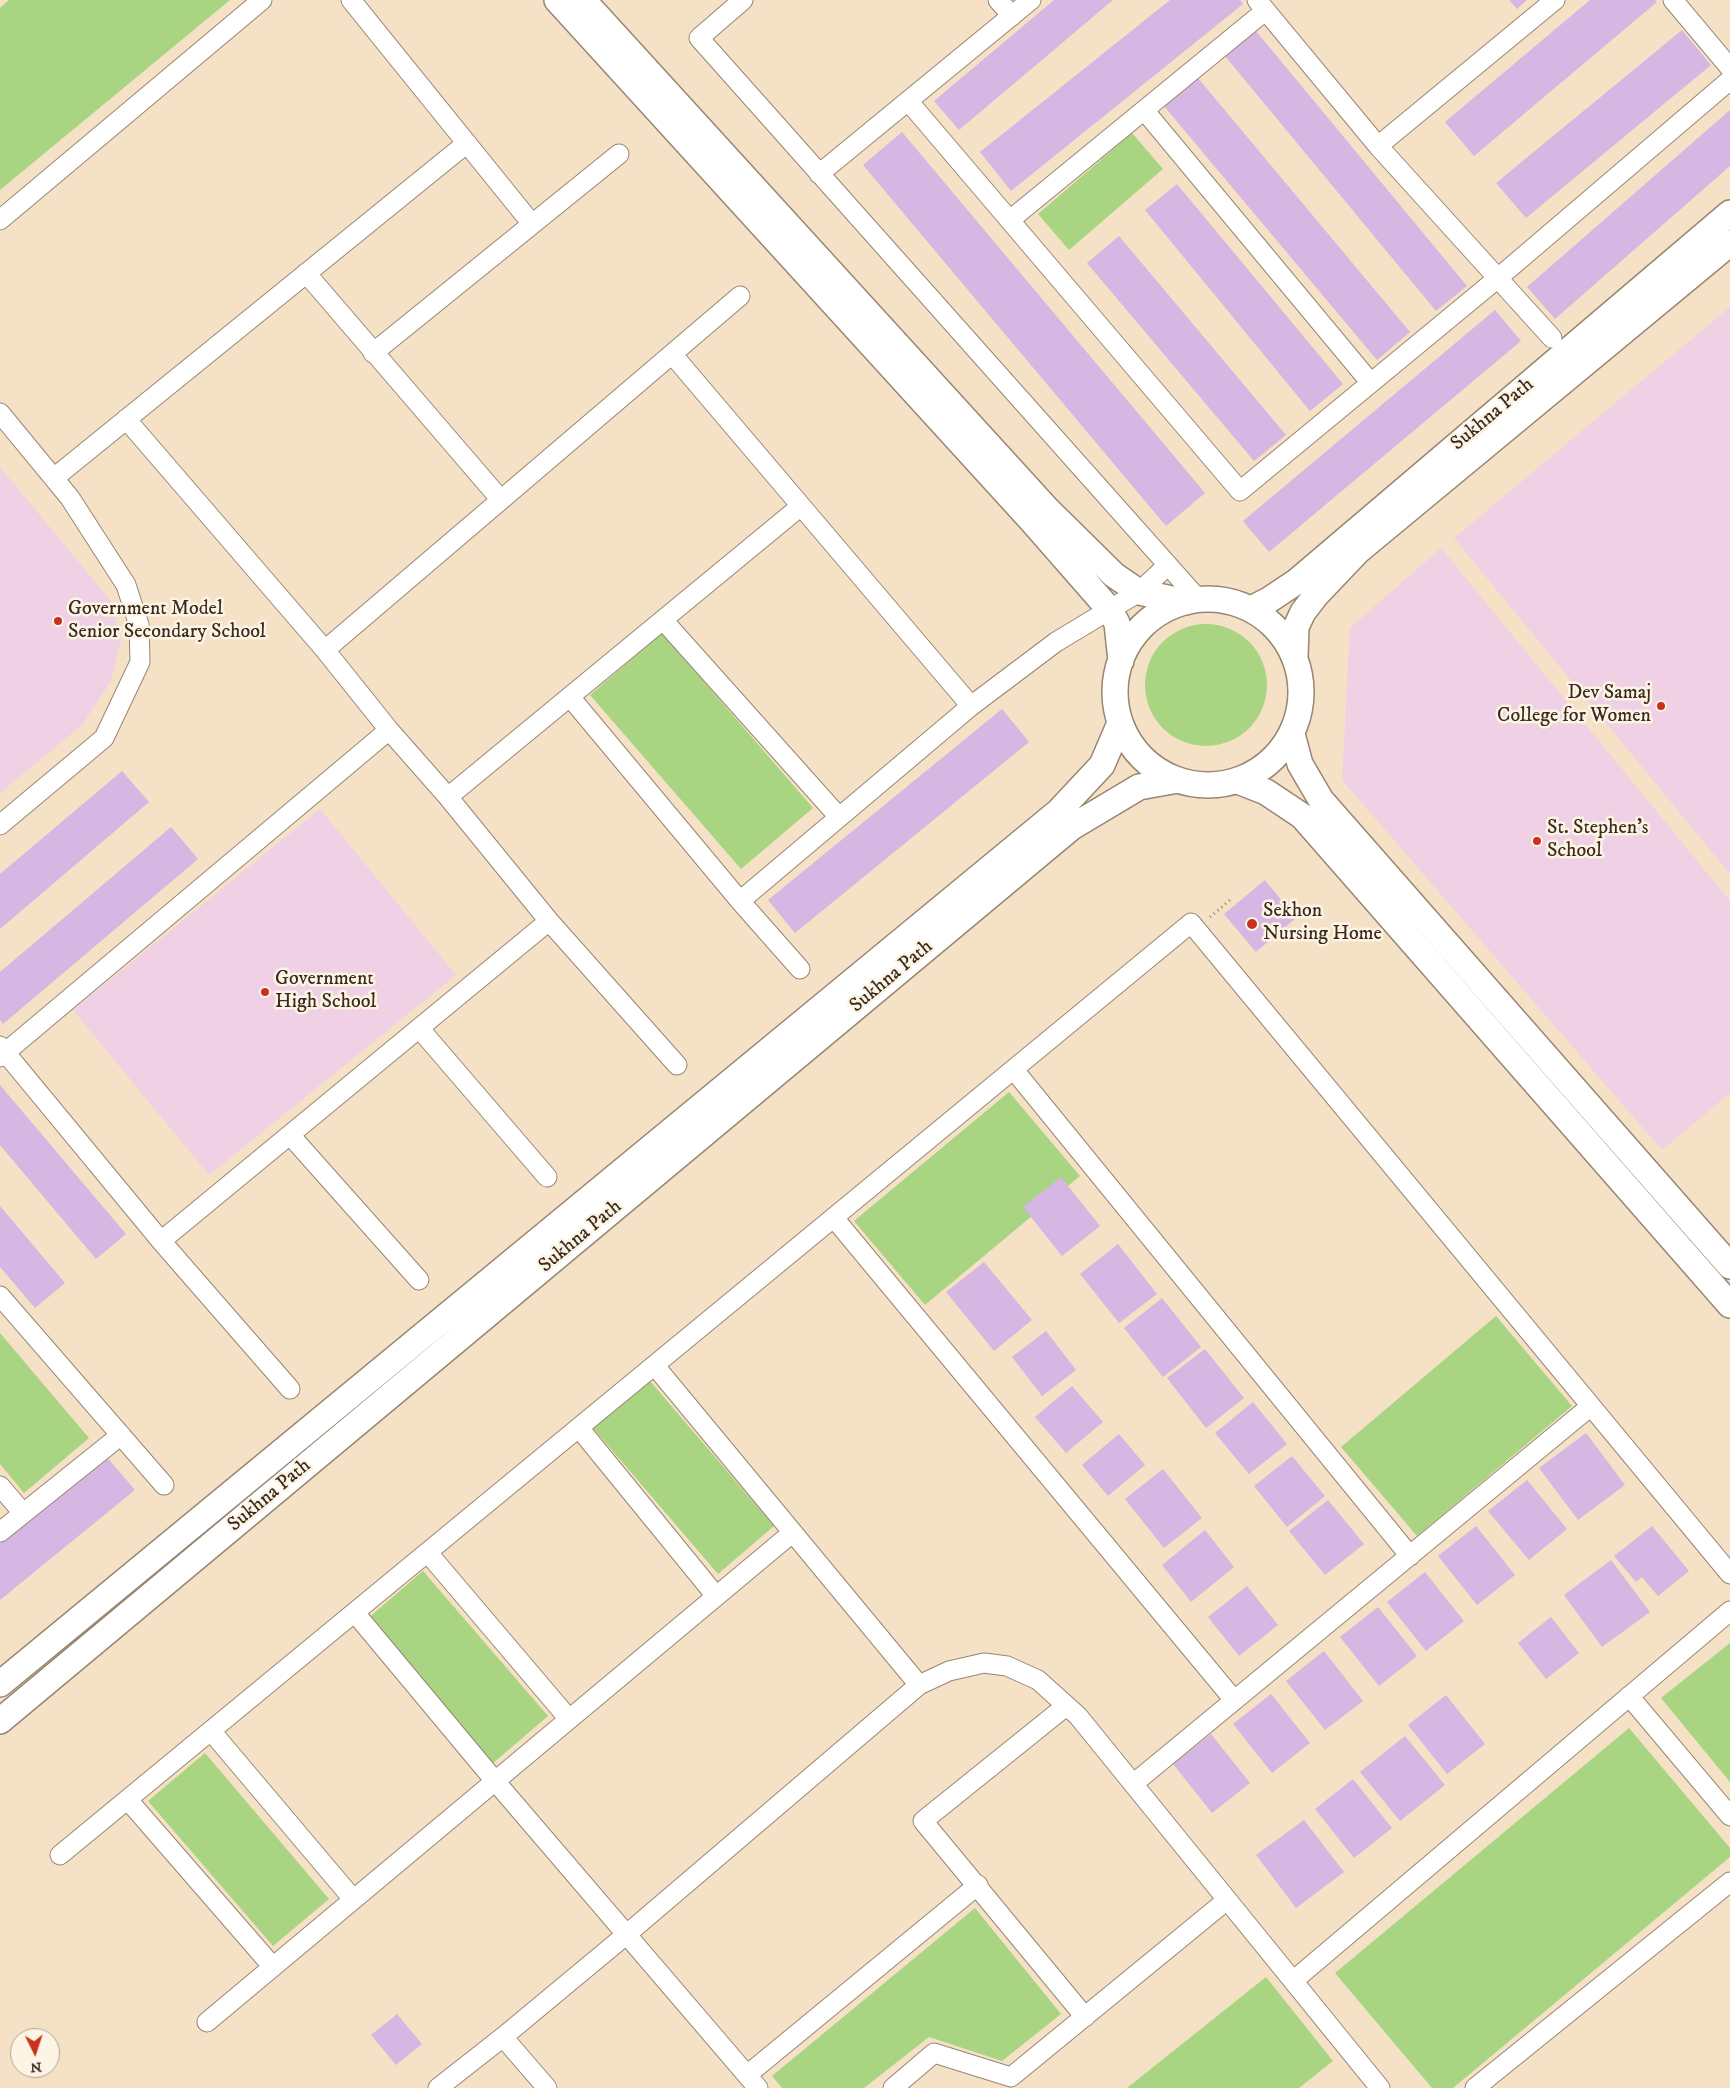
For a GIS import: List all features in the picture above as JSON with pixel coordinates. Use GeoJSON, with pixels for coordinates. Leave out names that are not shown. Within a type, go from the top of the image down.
{"type":"FeatureCollection","features":[{"type":"Feature","properties":{"kind":"main road"},"geometry":{"type":"LineString","coordinates":[[557,0],[1032,520],[1109,610],[1117,623],[1121,661]]}},
{"type":"Feature","properties":{"kind":"main road"},"geometry":{"type":"LineString","coordinates":[[583,0],[1047,509],[1114,575],[1139,592],[1193,601],[1226,601],[1251,610],[1265,618],[1277,629],[1287,642],[1300,676],[1302,696],[1299,715],[1292,734],[1282,749],[1254,773],[1238,780],[1208,785],[1178,780],[1162,773],[1143,758],[1127,738],[1120,723],[1116,696],[1116,681],[1121,661],[1131,640],[1146,623],[1165,610],[1193,601]]}},
{"type":"Feature","properties":{"kind":"main road","name":"Sukhna Path"},"geometry":{"type":"LineString","coordinates":[[1251,610],[1296,582],[1730,213]]}},
{"type":"Feature","properties":{"kind":"main road","name":"Sukhna Path"},"geometry":{"type":"LineString","coordinates":[[1294,657],[1296,627],[1304,612],[1317,594],[1358,551],[1730,243]]}},
{"type":"Feature","properties":{"kind":"main road","name":"Sukhna Path"},"geometry":{"type":"LineString","coordinates":[[0,1684],[1058,812],[1102,766],[1120,723]]}},
{"type":"Feature","properties":{"kind":"main road"},"geometry":{"type":"LineString","coordinates":[[1292,734],[1300,764],[1321,800],[1730,1266]]}},
{"type":"Feature","properties":{"kind":"main road","name":"Sukhna Path"},"geometry":{"type":"LineString","coordinates":[[0,1721],[1072,827],[1139,786],[1178,780]]}},
{"type":"Feature","properties":{"kind":"main road"},"geometry":{"type":"LineString","coordinates":[[1238,780],[1266,792],[1302,816],[1730,1305]]}},
{"type":"Feature","properties":{"kind":"street"},"geometry":{"type":"LineString","coordinates":[[0,220],[262,0]]}},
{"type":"Feature","properties":{"kind":"street"},"geometry":{"type":"LineString","coordinates":[[351,0],[532,224]]}},
{"type":"Feature","properties":{"kind":"street"},"geometry":{"type":"LineString","coordinates":[[743,0],[699,38],[1168,564],[1193,601]]}},
{"type":"Feature","properties":{"kind":"street"},"geometry":{"type":"LineString","coordinates":[[998,0],[1012,16]]}},
{"type":"Feature","properties":{"kind":"street"},"geometry":{"type":"LineString","coordinates":[[819,174],[1032,0]]}},
{"type":"Feature","properties":{"kind":"street"},"geometry":{"type":"LineString","coordinates":[[1378,146],[1555,0]]}},
{"type":"Feature","properties":{"kind":"street"},"geometry":{"type":"LineString","coordinates":[[1673,0],[1730,68]]}},
{"type":"Feature","properties":{"kind":"street"},"geometry":{"type":"LineString","coordinates":[[1010,220],[1144,110],[1261,5],[1378,146],[1552,338]]}},
{"type":"Feature","properties":{"kind":"street"},"geometry":{"type":"LineString","coordinates":[[909,102],[1240,491],[1498,278],[1730,80]]}},
{"type":"Feature","properties":{"kind":"street"},"geometry":{"type":"LineString","coordinates":[[1144,110],[1370,382]]}},
{"type":"Feature","properties":{"kind":"street"},"geometry":{"type":"LineString","coordinates":[[54,478],[467,143]]}},
{"type":"Feature","properties":{"kind":"street"},"geometry":{"type":"LineString","coordinates":[[373,353],[619,154]]}},
{"type":"Feature","properties":{"kind":"street"},"geometry":{"type":"LineString","coordinates":[[306,273],[501,500]]}},
{"type":"Feature","properties":{"kind":"street"},"geometry":{"type":"LineString","coordinates":[[325,650],[740,296]]}},
{"type":"Feature","properties":{"kind":"street"},"geometry":{"type":"LineString","coordinates":[[672,354],[971,706]]}},
{"type":"Feature","properties":{"kind":"street"},"geometry":{"type":"LineString","coordinates":[[0,413],[70,498],[126,585],[139,625],[140,662],[104,738],[0,825]]}},
{"type":"Feature","properties":{"kind":"street"},"geometry":{"type":"LineString","coordinates":[[126,419],[325,650],[389,730],[448,796],[549,921],[678,1065]]}},
{"type":"Feature","properties":{"kind":"street"},"geometry":{"type":"LineString","coordinates":[[448,796],[801,506]]}},
{"type":"Feature","properties":{"kind":"street"},"geometry":{"type":"LineString","coordinates":[[740,901],[971,706],[1056,642],[1139,592],[1168,564]]}},
{"type":"Feature","properties":{"kind":"street"},"geometry":{"type":"LineString","coordinates":[[663,620],[839,817]]}},
{"type":"Feature","properties":{"kind":"street"},"geometry":{"type":"LineString","coordinates":[[570,697],[740,901],[800,968]]}},
{"type":"Feature","properties":{"kind":"street"},"geometry":{"type":"LineString","coordinates":[[290,1389],[161,1241],[2,1052],[389,730]]}},
{"type":"Feature","properties":{"kind":"street"},"geometry":{"type":"LineString","coordinates":[[161,1241],[549,921]]}},
{"type":"Feature","properties":{"kind":"street"},"geometry":{"type":"LineString","coordinates":[[60,1855],[1191,923],[1730,1574]]}},
{"type":"Feature","properties":{"kind":"street"},"geometry":{"type":"LineString","coordinates":[[419,1028],[547,1177]]}},
{"type":"Feature","properties":{"kind":"street"},"geometry":{"type":"LineString","coordinates":[[1014,1070],[1410,1556]]}},
{"type":"Feature","properties":{"kind":"street"},"geometry":{"type":"LineString","coordinates":[[290,1135],[419,1280]]}},
{"type":"Feature","properties":{"kind":"street"},"geometry":{"type":"LineString","coordinates":[[834,1218],[1234,1700]]}},
{"type":"Feature","properties":{"kind":"street"},"geometry":{"type":"LineString","coordinates":[[0,1296],[164,1485]]}},
{"type":"Feature","properties":{"kind":"street"},"geometry":{"type":"LineString","coordinates":[[655,1366],[919,1685]]}},
{"type":"Feature","properties":{"kind":"street"},"geometry":{"type":"LineString","coordinates":[[1133,1784],[1591,1406]]}},
{"type":"Feature","properties":{"kind":"street"},"geometry":{"type":"LineString","coordinates":[[580,1428],[716,1596]]}},
{"type":"Feature","properties":{"kind":"street"},"geometry":{"type":"LineString","coordinates":[[0,1532],[121,1435]]}},
{"type":"Feature","properties":{"kind":"street"},"geometry":{"type":"LineString","coordinates":[[0,1486],[23,1514]]}},
{"type":"Feature","properties":{"kind":"street"},"geometry":{"type":"LineString","coordinates":[[207,2022],[792,1532]]}},
{"type":"Feature","properties":{"kind":"street"},"geometry":{"type":"LineString","coordinates":[[428,1553],[569,1719]]}},
{"type":"Feature","properties":{"kind":"street"},"geometry":{"type":"LineString","coordinates":[[1293,1981],[1730,1611]]}},
{"type":"Feature","properties":{"kind":"street"},"geometry":{"type":"LineString","coordinates":[[354,1613],[753,2082],[978,1885]]}},
{"type":"Feature","properties":{"kind":"street"},"geometry":{"type":"LineString","coordinates":[[438,2088],[503,2037],[627,1934],[919,1685],[949,1671],[984,1663],[1007,1666],[1038,1680],[1078,1716],[1380,2088]]}},
{"type":"Feature","properties":{"kind":"street"},"geometry":{"type":"LineString","coordinates":[[1629,1696],[1730,1816]]}},
{"type":"Feature","properties":{"kind":"street"},"geometry":{"type":"LineString","coordinates":[[1066,1706],[923,1821],[978,1885],[1085,2017]]}},
{"type":"Feature","properties":{"kind":"street"},"geometry":{"type":"LineString","coordinates":[[211,1732],[353,1900]]}},
{"type":"Feature","properties":{"kind":"street"},"geometry":{"type":"LineString","coordinates":[[128,1800],[273,1967]]}},
{"type":"Feature","properties":{"kind":"street"},"geometry":{"type":"LineString","coordinates":[[1475,2088],[1730,1882]]}},
{"type":"Feature","properties":{"kind":"street"},"geometry":{"type":"LineString","coordinates":[[892,2088],[934,2053],[1011,2076],[1228,1900]]}},
{"type":"Feature","properties":{"kind":"street"},"geometry":{"type":"LineString","coordinates":[[503,2037],[547,2088]]}},
{"type":"Feature","properties":{"kind":"path"},"geometry":{"type":"LineString","coordinates":[[1196,929],[1230,900]]}},
{"type":"Feature","properties":{"kind":"shaded area","name":"Dev Samaj College for Women"},"geometry":{"type":"Polygon","coordinates":[[[1730,307],[1730,874],[1454,538],[1730,307]]]}},
{"type":"Feature","properties":{"kind":"shaded area","name":"Government Model Senior Secondary School"},"geometry":{"type":"Polygon","coordinates":[[[0,467],[111,601],[121,641],[111,681],[82,725],[0,793],[0,467]]]}},
{"type":"Feature","properties":{"kind":"shaded area","name":"St. Stephen's School"},"geometry":{"type":"Polygon","coordinates":[[[1441,548],[1730,901],[1730,1093],[1662,1150],[1342,780],[1350,628],[1441,548]]]}},
{"type":"Feature","properties":{"kind":"shaded area","name":"Government High School"},"geometry":{"type":"Polygon","coordinates":[[[320,809],[456,975],[209,1175],[73,1010],[320,809]]]}},
{"type":"Feature","properties":{"kind":"green space"},"geometry":{"type":"Polygon","coordinates":[[[9,0],[230,0],[0,190],[0,8],[9,0]]]}},
{"type":"Feature","properties":{"kind":"green space"},"geometry":{"type":"Polygon","coordinates":[[[1132,133],[1163,169],[1069,250],[1038,214],[1132,133]]]}},
{"type":"Feature","properties":{"kind":"green space"},"geometry":{"type":"Polygon","coordinates":[[[1206,624],[1229,628],[1249,642],[1263,662],[1267,685],[1263,708],[1249,728],[1229,742],[1206,746],[1183,742],[1163,728],[1149,708],[1145,685],[1149,662],[1163,642],[1183,628],[1206,624]]]}},
{"type":"Feature","properties":{"kind":"green space"},"geometry":{"type":"Polygon","coordinates":[[[662,633],[813,808],[741,869],[590,695],[662,633]]]}},
{"type":"Feature","properties":{"kind":"green space"},"geometry":{"type":"Polygon","coordinates":[[[1009,1092],[1080,1176],[925,1305],[854,1221],[1009,1092]]]}},
{"type":"Feature","properties":{"kind":"green space"},"geometry":{"type":"Polygon","coordinates":[[[1496,1316],[1572,1406],[1417,1536],[1341,1447],[1496,1316]]]}},
{"type":"Feature","properties":{"kind":"green space"},"geometry":{"type":"Polygon","coordinates":[[[0,1333],[89,1438],[24,1493],[0,1464],[0,1333]]]}},
{"type":"Feature","properties":{"kind":"green space"},"geometry":{"type":"Polygon","coordinates":[[[650,1381],[774,1526],[718,1574],[593,1428],[650,1381]]]}},
{"type":"Feature","properties":{"kind":"green space"},"geometry":{"type":"Polygon","coordinates":[[[423,1571],[548,1716],[492,1764],[367,1619],[423,1571]]]}},
{"type":"Feature","properties":{"kind":"green space"},"geometry":{"type":"Polygon","coordinates":[[[1730,1643],[1730,1782],[1661,1698],[1730,1643]]]}},
{"type":"Feature","properties":{"kind":"green space"},"geometry":{"type":"Polygon","coordinates":[[[1629,1728],[1730,1848],[1730,1857],[1453,2088],[1432,2088],[1335,1973],[1629,1728]]]}},
{"type":"Feature","properties":{"kind":"green space"},"geometry":{"type":"Polygon","coordinates":[[[205,1753],[329,1899],[273,1946],[148,1801],[205,1753]]]}},
{"type":"Feature","properties":{"kind":"green space"},"geometry":{"type":"Polygon","coordinates":[[[975,1908],[1061,2014],[1002,2061],[929,2037],[864,2088],[782,2088],[772,2076],[975,1908]]]}},
{"type":"Feature","properties":{"kind":"green space"},"geometry":{"type":"Polygon","coordinates":[[[1266,1977],[1333,2061],[1299,2088],[1127,2088],[1266,1977]]]}},
{"type":"Feature","properties":{"kind":"building"},"geometry":{"type":"Polygon","coordinates":[[[1054,0],[1113,0],[959,130],[934,101],[1054,0]]]}},
{"type":"Feature","properties":{"kind":"building"},"geometry":{"type":"Polygon","coordinates":[[[1170,0],[1240,0],[1243,4],[1011,191],[980,152],[1170,0]]]}},
{"type":"Feature","properties":{"kind":"building"},"geometry":{"type":"Polygon","coordinates":[[[1509,0],[1527,0],[1517,9],[1509,0]]]}},
{"type":"Feature","properties":{"kind":"building"},"geometry":{"type":"Polygon","coordinates":[[[1590,0],[1655,0],[1657,2],[1474,156],[1445,122],[1590,0]]]}},
{"type":"Feature","properties":{"kind":"building"},"geometry":{"type":"Polygon","coordinates":[[[1682,30],[1711,65],[1526,218],[1496,183],[1682,30]]]}},
{"type":"Feature","properties":{"kind":"building"},"geometry":{"type":"Polygon","coordinates":[[[1256,31],[1467,286],[1436,311],[1225,56],[1256,31]]]}},
{"type":"Feature","properties":{"kind":"building"},"geometry":{"type":"Polygon","coordinates":[[[1198,78],[1410,332],[1377,360],[1164,106],[1198,78]]]}},
{"type":"Feature","properties":{"kind":"building"},"geometry":{"type":"Polygon","coordinates":[[[1730,110],[1730,166],[1555,319],[1527,287],[1730,110]]]}},
{"type":"Feature","properties":{"kind":"building"},"geometry":{"type":"Polygon","coordinates":[[[902,132],[1205,493],[1166,526],[863,165],[902,132]]]}},
{"type":"Feature","properties":{"kind":"building"},"geometry":{"type":"Polygon","coordinates":[[[1177,184],[1343,384],[1310,411],[1145,210],[1177,184]]]}},
{"type":"Feature","properties":{"kind":"building"},"geometry":{"type":"Polygon","coordinates":[[[1119,236],[1286,435],[1254,461],[1087,263],[1119,236]]]}},
{"type":"Feature","properties":{"kind":"building"},"geometry":{"type":"Polygon","coordinates":[[[1495,310],[1521,341],[1269,552],[1243,521],[1495,310]]]}},
{"type":"Feature","properties":{"kind":"building"},"geometry":{"type":"Polygon","coordinates":[[[1002,709],[1029,742],[795,933],[768,900],[1002,709]]]}},
{"type":"Feature","properties":{"kind":"building"},"geometry":{"type":"Polygon","coordinates":[[[122,771],[149,802],[0,929],[0,874],[122,771]]]}},
{"type":"Feature","properties":{"kind":"building"},"geometry":{"type":"Polygon","coordinates":[[[171,827],[198,859],[3,1024],[0,1020],[0,972],[171,827]]]}},
{"type":"Feature","properties":{"kind":"building"},"geometry":{"type":"Polygon","coordinates":[[[1265,880],[1296,918],[1256,952],[1224,914],[1265,880]]]}},
{"type":"Feature","properties":{"kind":"building"},"geometry":{"type":"Polygon","coordinates":[[[0,1085],[126,1234],[96,1259],[0,1145],[0,1085]]]}},
{"type":"Feature","properties":{"kind":"building"},"geometry":{"type":"Polygon","coordinates":[[[1061,1177],[1100,1226],[1062,1256],[1023,1207],[1061,1177]]]}},
{"type":"Feature","properties":{"kind":"building"},"geometry":{"type":"Polygon","coordinates":[[[0,1206],[65,1283],[35,1308],[0,1267],[0,1206]]]}},
{"type":"Feature","properties":{"kind":"building"},"geometry":{"type":"Polygon","coordinates":[[[1118,1244],[1157,1294],[1119,1323],[1080,1274],[1118,1244]]]}},
{"type":"Feature","properties":{"kind":"building"},"geometry":{"type":"Polygon","coordinates":[[[984,1262],[1032,1320],[994,1351],[946,1292],[984,1262]]]}},
{"type":"Feature","properties":{"kind":"building"},"geometry":{"type":"Polygon","coordinates":[[[1162,1298],[1201,1347],[1163,1377],[1124,1328],[1162,1298]]]}},
{"type":"Feature","properties":{"kind":"building"},"geometry":{"type":"Polygon","coordinates":[[[1046,1331],[1076,1370],[1042,1396],[1012,1357],[1046,1331]]]}},
{"type":"Feature","properties":{"kind":"building"},"geometry":{"type":"Polygon","coordinates":[[[1205,1349],[1244,1398],[1206,1428],[1167,1378],[1205,1349]]]}},
{"type":"Feature","properties":{"kind":"building"},"geometry":{"type":"Polygon","coordinates":[[[1072,1386],[1103,1422],[1066,1453],[1035,1417],[1072,1386]]]}},
{"type":"Feature","properties":{"kind":"building"},"geometry":{"type":"Polygon","coordinates":[[[1253,1402],[1287,1444],[1249,1474],[1215,1433],[1253,1402]]]}},
{"type":"Feature","properties":{"kind":"building"},"geometry":{"type":"Polygon","coordinates":[[[1586,1433],[1625,1485],[1578,1520],[1539,1468],[1586,1433]]]}},
{"type":"Feature","properties":{"kind":"building"},"geometry":{"type":"Polygon","coordinates":[[[1119,1434],[1145,1465],[1108,1496],[1082,1465],[1119,1434]]]}},
{"type":"Feature","properties":{"kind":"building"},"geometry":{"type":"Polygon","coordinates":[[[106,1456],[135,1490],[0,1600],[0,1543],[106,1456]]]}},
{"type":"Feature","properties":{"kind":"building"},"geometry":{"type":"Polygon","coordinates":[[[1292,1456],[1325,1496],[1287,1527],[1254,1486],[1292,1456]]]}},
{"type":"Feature","properties":{"kind":"building"},"geometry":{"type":"Polygon","coordinates":[[[1163,1469],[1202,1518],[1164,1548],[1125,1499],[1163,1469]]]}},
{"type":"Feature","properties":{"kind":"building"},"geometry":{"type":"Polygon","coordinates":[[[1527,1480],[1567,1529],[1529,1560],[1488,1511],[1527,1480]]]}},
{"type":"Feature","properties":{"kind":"building"},"geometry":{"type":"Polygon","coordinates":[[[1328,1500],[1364,1544],[1325,1575],[1289,1531],[1328,1500]]]}},
{"type":"Feature","properties":{"kind":"building"},"geometry":{"type":"Polygon","coordinates":[[[1476,1526],[1515,1575],[1477,1605],[1438,1556],[1476,1526]]]}},
{"type":"Feature","properties":{"kind":"building"},"geometry":{"type":"Polygon","coordinates":[[[1652,1526],[1689,1571],[1658,1596],[1642,1577],[1636,1582],[1614,1556],[1652,1526]]]}},
{"type":"Feature","properties":{"kind":"building"},"geometry":{"type":"Polygon","coordinates":[[[1205,1530],[1234,1567],[1191,1602],[1162,1565],[1205,1530]]]}},
{"type":"Feature","properties":{"kind":"building"},"geometry":{"type":"Polygon","coordinates":[[[1611,1560],[1650,1612],[1602,1647],[1564,1595],[1611,1560]]]}},
{"type":"Feature","properties":{"kind":"building"},"geometry":{"type":"Polygon","coordinates":[[[1425,1572],[1464,1621],[1426,1651],[1387,1602],[1425,1572]]]}},
{"type":"Feature","properties":{"kind":"building"},"geometry":{"type":"Polygon","coordinates":[[[1247,1586],[1278,1625],[1239,1656],[1208,1617],[1247,1586]]]}},
{"type":"Feature","properties":{"kind":"building"},"geometry":{"type":"Polygon","coordinates":[[[1378,1607],[1417,1656],[1379,1686],[1340,1637],[1378,1607]]]}},
{"type":"Feature","properties":{"kind":"building"},"geometry":{"type":"Polygon","coordinates":[[[1551,1617],[1579,1653],[1546,1679],[1518,1643],[1551,1617]]]}},
{"type":"Feature","properties":{"kind":"building"},"geometry":{"type":"Polygon","coordinates":[[[1324,1651],[1363,1701],[1325,1730],[1286,1681],[1324,1651]]]}},
{"type":"Feature","properties":{"kind":"building"},"geometry":{"type":"Polygon","coordinates":[[[1271,1694],[1310,1743],[1272,1773],[1233,1724],[1271,1694]]]}},
{"type":"Feature","properties":{"kind":"building"},"geometry":{"type":"Polygon","coordinates":[[[1446,1695],[1485,1744],[1447,1774],[1408,1725],[1446,1695]]]}},
{"type":"Feature","properties":{"kind":"building"},"geometry":{"type":"Polygon","coordinates":[[[1211,1734],[1250,1783],[1212,1813],[1173,1764],[1211,1734]]]}},
{"type":"Feature","properties":{"kind":"building"},"geometry":{"type":"Polygon","coordinates":[[[1405,1736],[1445,1785],[1400,1821],[1360,1772],[1405,1736]]]}},
{"type":"Feature","properties":{"kind":"building"},"geometry":{"type":"Polygon","coordinates":[[[1353,1779],[1392,1828],[1354,1858],[1315,1809],[1353,1779]]]}},
{"type":"Feature","properties":{"kind":"building"},"geometry":{"type":"Polygon","coordinates":[[[1304,1820],[1344,1872],[1296,1908],[1256,1855],[1304,1820]]]}},
{"type":"Feature","properties":{"kind":"building"},"geometry":{"type":"Polygon","coordinates":[[[397,2014],[422,2044],[396,2065],[371,2035],[397,2014]]]}},
{"type":"Feature","properties":{"kind":"place","name":"Government Model Senior Secondary School"},"geometry":{"type":"Point","coordinates":[58,621]}},
{"type":"Feature","properties":{"kind":"place","name":"Dev Samaj College for Women"},"geometry":{"type":"Point","coordinates":[1661,706]}},
{"type":"Feature","properties":{"kind":"place","name":"St. Stephen's School"},"geometry":{"type":"Point","coordinates":[1537,841]}},
{"type":"Feature","properties":{"kind":"place","name":"Sekhon Nursing Home"},"geometry":{"type":"Point","coordinates":[1252,924]}},
{"type":"Feature","properties":{"kind":"place","name":"Government High School"},"geometry":{"type":"Point","coordinates":[265,992]}}]}
